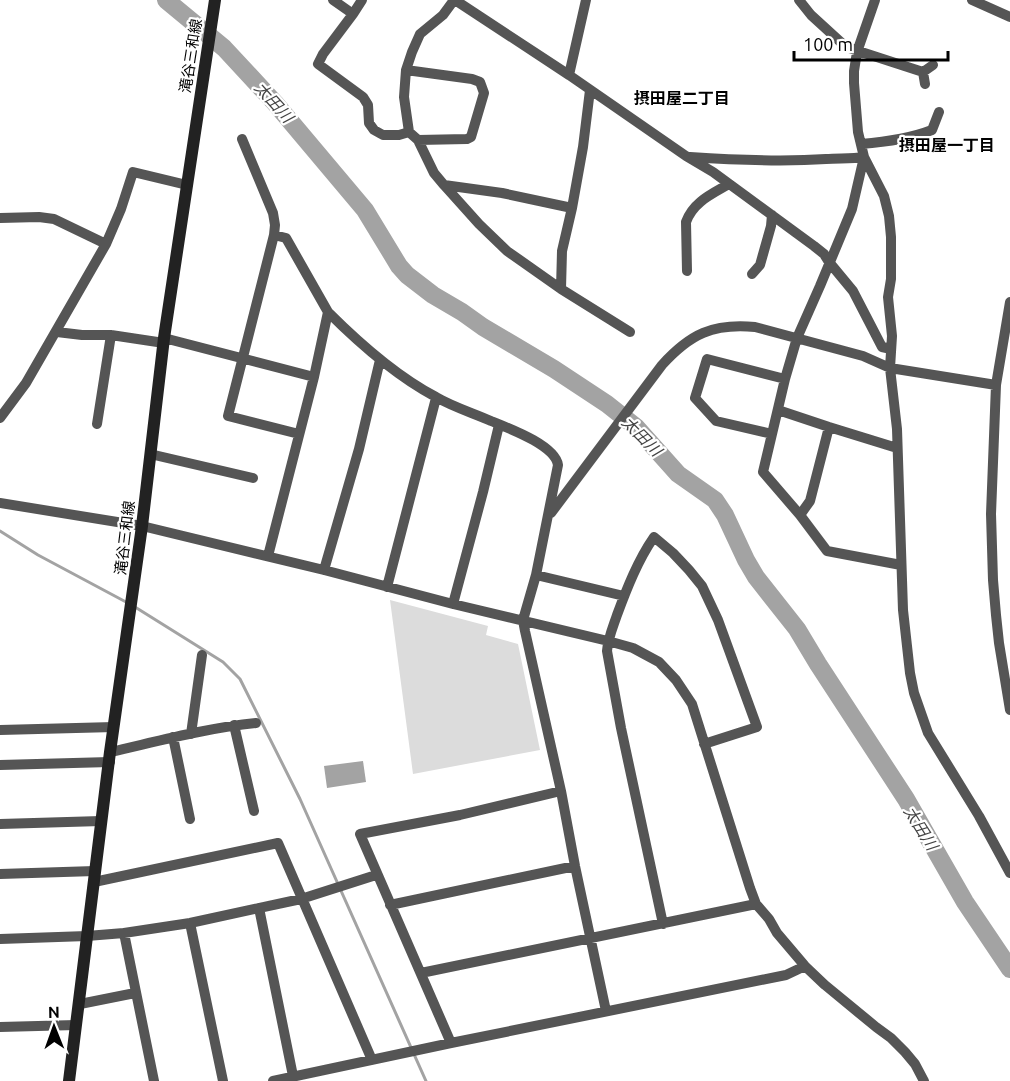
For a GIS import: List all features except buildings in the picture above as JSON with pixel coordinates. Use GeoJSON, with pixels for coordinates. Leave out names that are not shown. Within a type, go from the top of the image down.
{"type":"FeatureCollection","features":[{"type":"Feature","properties":{"kind":"main road","name":"滝谷三和線"},"geometry":{"type":"LineString","coordinates":[[69,1081],[164,341],[215,0]]}},
{"type":"Feature","properties":{"kind":"street"},"geometry":{"type":"LineString","coordinates":[[333,0],[353,14]]}},
{"type":"Feature","properties":{"kind":"street"},"geometry":{"type":"LineString","coordinates":[[362,0],[318,64],[363,97],[368,105],[369,123],[374,130],[383,135],[399,135],[409,132]]}},
{"type":"Feature","properties":{"kind":"street"},"geometry":{"type":"LineString","coordinates":[[630,332],[561,289],[507,251],[479,224],[434,173],[418,140],[409,132],[404,97],[406,70],[412,52],[420,34],[443,15],[454,0],[712,172],[824,254],[853,291],[882,347],[891,349]]}},
{"type":"Feature","properties":{"kind":"street"},"geometry":{"type":"LineString","coordinates":[[569,75],[586,0]]}},
{"type":"Feature","properties":{"kind":"street"},"geometry":{"type":"LineString","coordinates":[[799,0],[840,43],[857,52],[923,72]]}},
{"type":"Feature","properties":{"kind":"street"},"geometry":{"type":"LineString","coordinates":[[875,0],[857,52],[854,83],[858,132],[864,157],[886,204],[891,237],[891,279],[888,297],[890,368],[896,421],[903,610],[910,673],[928,733],[979,816],[1010,873]]}},
{"type":"Feature","properties":{"kind":"street"},"geometry":{"type":"LineString","coordinates":[[972,0],[1010,17]]}},
{"type":"Feature","properties":{"kind":"street"},"geometry":{"type":"LineString","coordinates":[[923,72],[933,65]]}},
{"type":"Feature","properties":{"kind":"street"},"geometry":{"type":"LineString","coordinates":[[406,70],[472,79],[480,82],[484,93],[471,137],[418,140]]}},
{"type":"Feature","properties":{"kind":"street"},"geometry":{"type":"LineString","coordinates":[[923,72],[925,84]]}},
{"type":"Feature","properties":{"kind":"street"},"geometry":{"type":"LineString","coordinates":[[561,289],[562,251],[583,147],[590,90]]}},
{"type":"Feature","properties":{"kind":"street"},"geometry":{"type":"LineString","coordinates":[[861,144],[902,139],[932,130],[939,112]]}},
{"type":"Feature","properties":{"kind":"street"},"geometry":{"type":"LineString","coordinates":[[242,139],[273,213],[274,235],[228,416],[299,434]]}},
{"type":"Feature","properties":{"kind":"street"},"geometry":{"type":"LineString","coordinates":[[686,156],[806,161],[864,157]]}},
{"type":"Feature","properties":{"kind":"street"},"geometry":{"type":"LineString","coordinates":[[864,157],[852,209],[796,338],[763,472],[827,551],[901,565]]}},
{"type":"Feature","properties":{"kind":"street"},"geometry":{"type":"LineString","coordinates":[[0,418],[26,383],[106,244],[133,172],[187,185]]}},
{"type":"Feature","properties":{"kind":"street"},"geometry":{"type":"LineString","coordinates":[[687,271],[686,222],[688,217],[693,209],[710,195],[729,184]]}},
{"type":"Feature","properties":{"kind":"street"},"geometry":{"type":"LineString","coordinates":[[444,185],[502,193],[572,208]]}},
{"type":"Feature","properties":{"kind":"street"},"geometry":{"type":"LineString","coordinates":[[752,274],[760,265],[772,215]]}},
{"type":"Feature","properties":{"kind":"street"},"geometry":{"type":"LineString","coordinates":[[0,218],[54,219],[106,244]]}},
{"type":"Feature","properties":{"kind":"street"},"geometry":{"type":"LineString","coordinates":[[274,235],[286,238],[328,312],[380,360],[436,398],[525,435],[557,459],[558,465],[536,575],[523,620],[606,1011]]}},
{"type":"Feature","properties":{"kind":"street"},"geometry":{"type":"LineString","coordinates":[[1010,302],[996,385],[991,514],[992,569],[999,643],[1010,710]]}},
{"type":"Feature","properties":{"kind":"street"},"geometry":{"type":"LineString","coordinates":[[268,556],[314,377],[328,312]]}},
{"type":"Feature","properties":{"kind":"street"},"geometry":{"type":"LineString","coordinates":[[548,518],[653,377],[679,348],[699,334],[711,329],[738,325],[755,327],[862,356],[890,368],[996,385]]}},
{"type":"Feature","properties":{"kind":"street"},"geometry":{"type":"LineString","coordinates":[[57,332],[164,341],[314,377]]}},
{"type":"Feature","properties":{"kind":"street"},"geometry":{"type":"LineString","coordinates":[[98,424],[111,335]]}},
{"type":"Feature","properties":{"kind":"street"},"geometry":{"type":"LineString","coordinates":[[772,434],[716,420],[695,398],[707,358],[785,379]]}},
{"type":"Feature","properties":{"kind":"street"},"geometry":{"type":"LineString","coordinates":[[324,570],[359,449],[380,360]]}},
{"type":"Feature","properties":{"kind":"street"},"geometry":{"type":"LineString","coordinates":[[387,587],[436,398]]}},
{"type":"Feature","properties":{"kind":"street"},"geometry":{"type":"LineString","coordinates":[[778,410],[897,448]]}},
{"type":"Feature","properties":{"kind":"street"},"geometry":{"type":"LineString","coordinates":[[453,604],[499,425]]}},
{"type":"Feature","properties":{"kind":"street"},"geometry":{"type":"LineString","coordinates":[[800,515],[810,501],[830,427]]}},
{"type":"Feature","properties":{"kind":"street"},"geometry":{"type":"LineString","coordinates":[[150,454],[253,478]]}},
{"type":"Feature","properties":{"kind":"street"},"geometry":{"type":"LineString","coordinates":[[0,503],[142,526],[268,556],[608,641],[633,648],[659,662],[676,680],[692,704],[756,904],[805,966],[891,1038],[915,1064],[924,1081]]}},
{"type":"Feature","properties":{"kind":"street"},"geometry":{"type":"LineString","coordinates":[[663,924],[606,651],[624,596],[654,537],[689,570],[702,586],[718,620],[757,727],[704,744]]}},
{"type":"Feature","properties":{"kind":"street"},"geometry":{"type":"LineString","coordinates":[[536,575],[624,596]]}},
{"type":"Feature","properties":{"kind":"street"},"geometry":{"type":"LineString","coordinates":[[191,734],[202,655]]}},
{"type":"Feature","properties":{"kind":"street"},"geometry":{"type":"LineString","coordinates":[[0,765],[110,757],[173,737],[256,723]]}},
{"type":"Feature","properties":{"kind":"street"},"geometry":{"type":"LineString","coordinates":[[234,725],[254,811]]}},
{"type":"Feature","properties":{"kind":"street"},"geometry":{"type":"LineString","coordinates":[[0,730],[114,727]]}},
{"type":"Feature","properties":{"kind":"street"},"geometry":{"type":"LineString","coordinates":[[173,737],[190,819]]}},
{"type":"Feature","properties":{"kind":"street"},"geometry":{"type":"LineString","coordinates":[[451,1043],[360,834],[460,815],[561,791]]}},
{"type":"Feature","properties":{"kind":"street"},"geometry":{"type":"LineString","coordinates":[[0,824],[101,821]]}},
{"type":"Feature","properties":{"kind":"street"},"geometry":{"type":"LineString","coordinates":[[0,874],[94,877],[278,843],[372,1060]]}},
{"type":"Feature","properties":{"kind":"street"},"geometry":{"type":"LineString","coordinates":[[390,905],[575,866]]}},
{"type":"Feature","properties":{"kind":"street"},"geometry":{"type":"LineString","coordinates":[[0,939],[124,933],[190,923],[301,899],[376,875]]}},
{"type":"Feature","properties":{"kind":"street"},"geometry":{"type":"LineString","coordinates":[[421,973],[756,904]]}},
{"type":"Feature","properties":{"kind":"street"},"geometry":{"type":"LineString","coordinates":[[259,908],[293,1076]]}},
{"type":"Feature","properties":{"kind":"street"},"geometry":{"type":"LineString","coordinates":[[190,923],[223,1081]]}},
{"type":"Feature","properties":{"kind":"street"},"geometry":{"type":"LineString","coordinates":[[124,933],[154,1081]]}},
{"type":"Feature","properties":{"kind":"street"},"geometry":{"type":"LineString","coordinates":[[273,1081],[786,975],[805,966]]}},
{"type":"Feature","properties":{"kind":"street"},"geometry":{"type":"LineString","coordinates":[[80,1004],[135,993]]}},
{"type":"Feature","properties":{"kind":"street"},"geometry":{"type":"LineString","coordinates":[[0,1027],[76,1025]]}},
{"type":"Feature","properties":{"kind":"shaded area"},"geometry":{"type":"Polygon","coordinates":[[[390,600],[488,626],[486,635],[518,644],[540,750],[413,774],[390,600]]]}},
{"type":"Feature","properties":{"kind":"shaded area"},"geometry":{"type":"Polygon","coordinates":[[[363,761],[366,782],[327,788],[324,766],[363,761]]]}},
{"type":"Feature","properties":{"kind":"waterway","name":"太田川"},"geometry":{"type":"LineString","coordinates":[[166,0],[224,48],[275,103],[365,210],[399,266],[407,275],[433,295],[607,404],[636,427],[678,474],[715,500],[756,577],[797,629],[906,799],[965,902],[1010,969]]}},
{"type":"Feature","properties":{"kind":"waterway"},"geometry":{"type":"LineString","coordinates":[[0,531],[38,555],[126,602]]}},
{"type":"Feature","properties":{"kind":"waterway"},"geometry":{"type":"LineString","coordinates":[[135,607],[223,662],[240,679],[300,799],[426,1081]]}},
{"type":"Feature","properties":{"kind":"district","name":"摂田屋二丁目"},"geometry":{"type":"Point","coordinates":[682,98]}},
{"type":"Feature","properties":{"kind":"district","name":"摂田屋一丁目"},"geometry":{"type":"Point","coordinates":[947,145]}}]}
